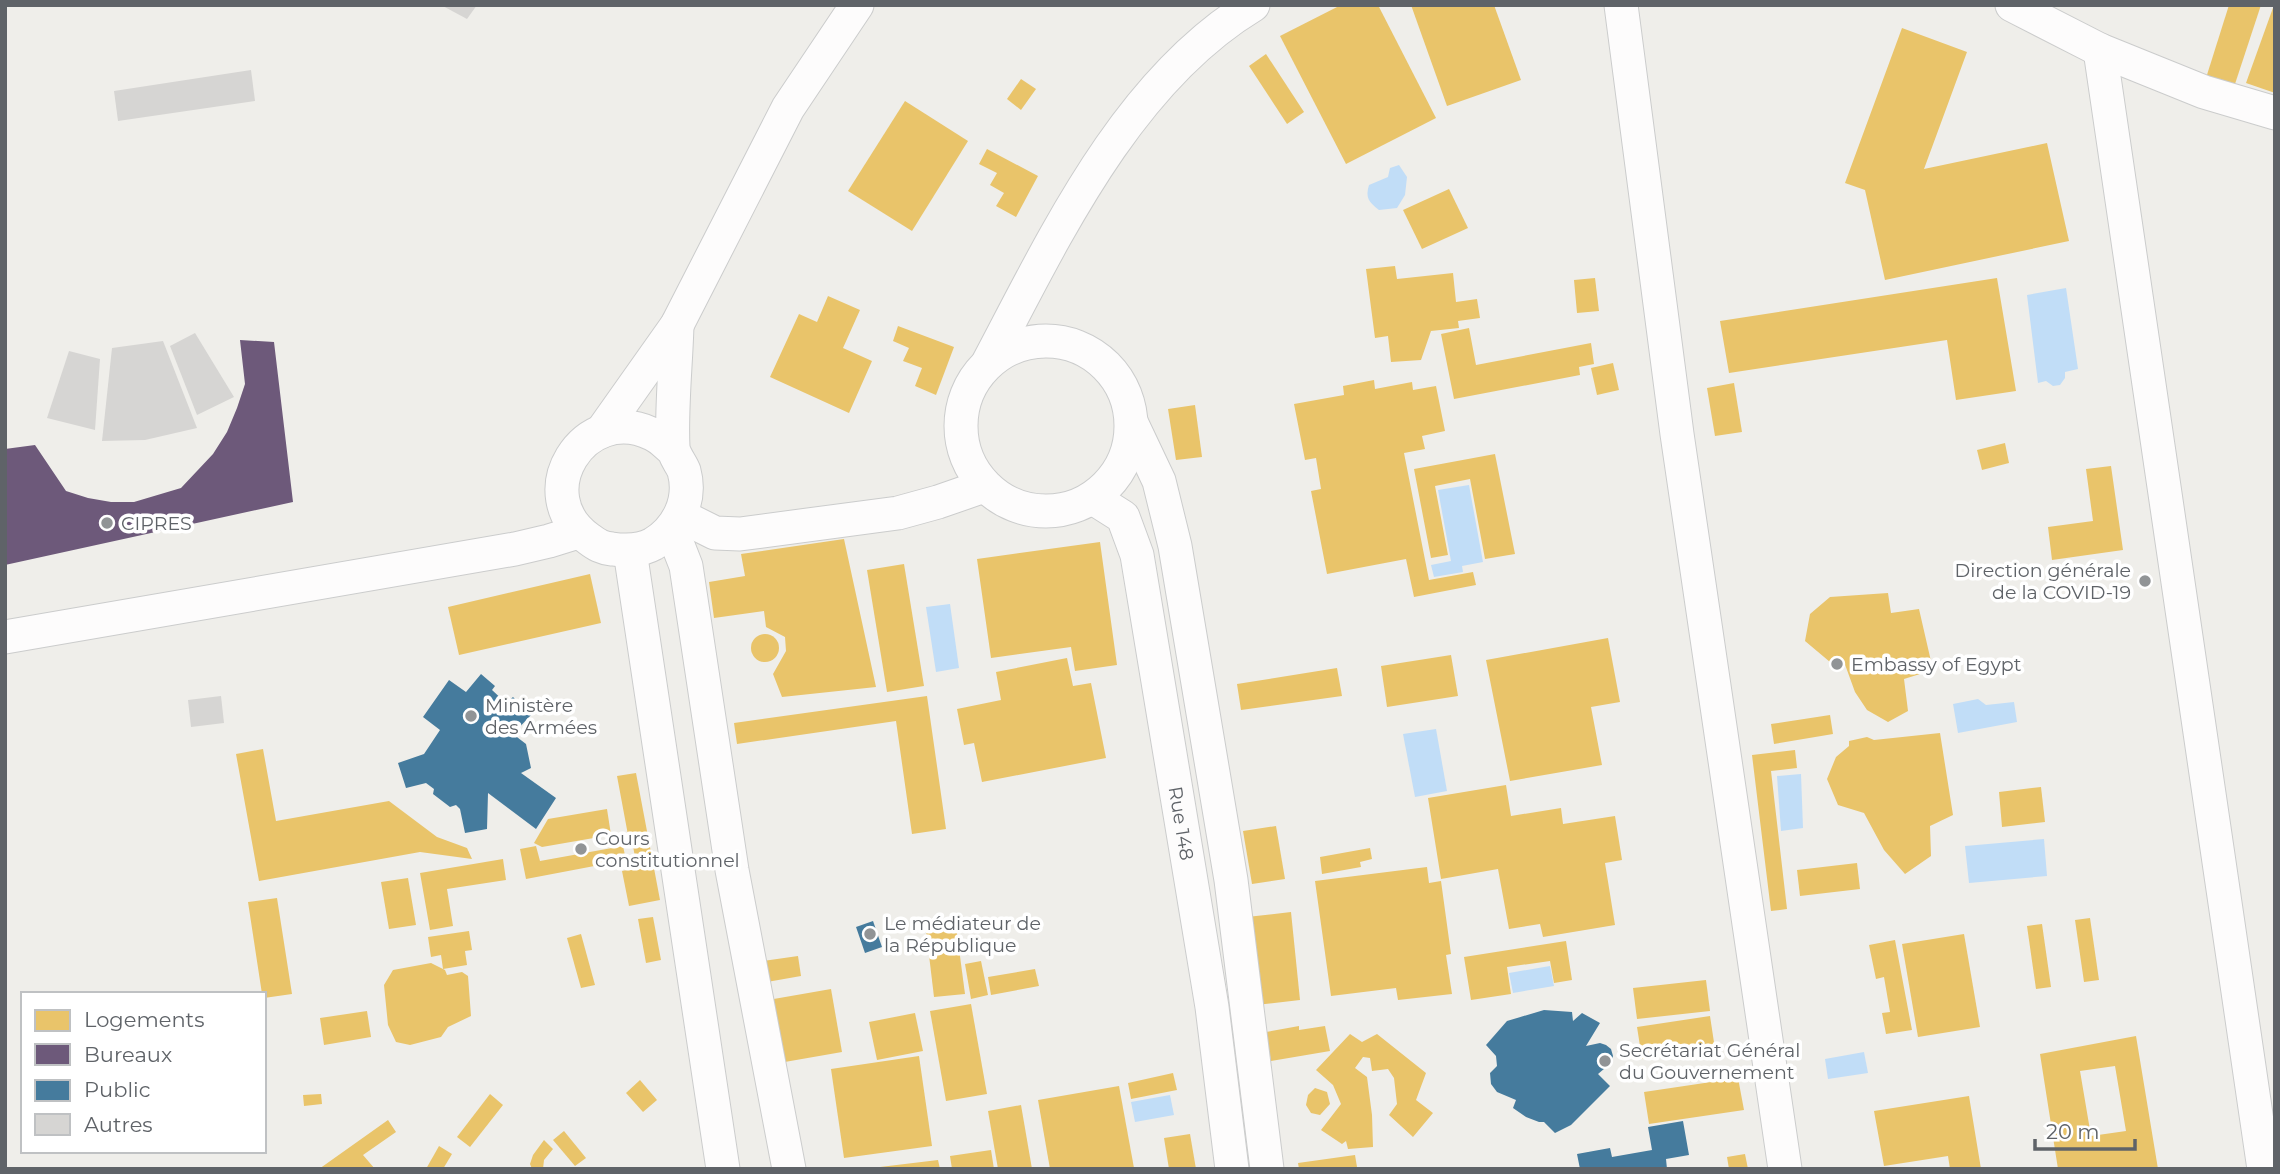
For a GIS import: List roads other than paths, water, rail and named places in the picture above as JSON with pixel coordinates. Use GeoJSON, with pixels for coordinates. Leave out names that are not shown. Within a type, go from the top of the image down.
{"type":"FeatureCollection","features":[{"type":"Feature","properties":{"kind":"street"},"geometry":{"type":"LineString","coordinates":[[602,431],[677,325],[788,108],[857,5]]}},
{"type":"Feature","properties":{"kind":"street"},"geometry":{"type":"LineString","coordinates":[[1132,424],[1128,453],[1114,478],[1093,498],[1071,508],[1049,512],[1025,509],[1003,500],[984,486],[971,467],[962,446],[960,422],[964,400],[974,379],[989,361],[1057,231],[1109,148],[1174,68],[1237,15],[1253,5]]}},
{"type":"Feature","properties":{"kind":"street"},"geometry":{"type":"LineString","coordinates":[[1620,5],[1677,434],[1785,1169]]}},
{"type":"Feature","properties":{"kind":"street"},"geometry":{"type":"LineString","coordinates":[[2012,5],[2100,50],[2204,92],[2275,113]]}},
{"type":"Feature","properties":{"kind":"street"},"geometry":{"type":"LineString","coordinates":[[2100,50],[2264,1169]]}},
{"type":"Feature","properties":{"kind":"street"},"geometry":{"type":"LineString","coordinates":[[673,450],[677,325]]}},
{"type":"Feature","properties":{"kind":"street"},"geometry":{"type":"LineString","coordinates":[[989,361],[1009,348],[1033,341],[1057,341],[1080,347],[1101,360],[1117,378],[1128,400],[1132,424],[1159,481],[1175,546],[1231,880],[1266,1163],[1231,1166]]}},
{"type":"Feature","properties":{"kind":"street"},"geometry":{"type":"LineString","coordinates":[[628,427],[653,434],[673,450],[684,471],[686,494],[675,524],[651,545],[630,551],[602,548],[578,532],[567,514],[562,495],[563,475],[571,456],[584,441],[602,431],[628,427]]}},
{"type":"Feature","properties":{"kind":"street"},"geometry":{"type":"LineString","coordinates":[[675,524],[715,533],[740,534],[898,513],[984,486]]}},
{"type":"Feature","properties":{"kind":"street","name":"Rue 148"},"geometry":{"type":"LineString","coordinates":[[1093,498],[1123,517],[1137,555],[1212,1007],[1231,1166]]}},
{"type":"Feature","properties":{"kind":"street"},"geometry":{"type":"LineString","coordinates":[[675,524],[679,548],[686,566],[732,870],[789,1169]]}},
{"type":"Feature","properties":{"kind":"street"},"geometry":{"type":"LineString","coordinates":[[5,637],[515,549],[578,532]]}},
{"type":"Feature","properties":{"kind":"street"},"geometry":{"type":"LineString","coordinates":[[630,551],[723,1169]]}},
{"type":"Feature","properties":{"kind":"water"},"geometry":{"type":"Polygon","coordinates":[[[1399,165],[1407,177],[1405,195],[1397,208],[1379,210],[1369,199],[1369,185],[1388,177],[1390,168],[1399,165]]]}},
{"type":"Feature","properties":{"kind":"water"},"geometry":{"type":"Polygon","coordinates":[[[2066,288],[2078,369],[2065,372],[2065,378],[2060,385],[2053,386],[2046,381],[2038,383],[2027,295],[2066,288]]]}},
{"type":"Feature","properties":{"kind":"water"},"geometry":{"type":"Polygon","coordinates":[[[1469,485],[1483,562],[1462,566],[1463,572],[1434,577],[1431,565],[1451,561],[1438,490],[1469,485]]]}},
{"type":"Feature","properties":{"kind":"water"},"geometry":{"type":"Polygon","coordinates":[[[950,604],[959,668],[936,672],[926,607],[950,604]]]}},
{"type":"Feature","properties":{"kind":"water"},"geometry":{"type":"Polygon","coordinates":[[[1978,699],[1986,705],[2014,702],[2017,722],[1958,733],[1953,704],[1978,699]]]}},
{"type":"Feature","properties":{"kind":"water"},"geometry":{"type":"Polygon","coordinates":[[[1436,729],[1447,791],[1415,797],[1403,734],[1436,729]]]}},
{"type":"Feature","properties":{"kind":"water"},"geometry":{"type":"Polygon","coordinates":[[[1801,774],[1803,828],[1781,831],[1777,776],[1801,774]]]}},
{"type":"Feature","properties":{"kind":"water"},"geometry":{"type":"Polygon","coordinates":[[[2044,839],[2047,876],[1969,883],[1965,846],[2044,839]]]}},
{"type":"Feature","properties":{"kind":"water"},"geometry":{"type":"Polygon","coordinates":[[[1550,966],[1554,986],[1513,993],[1509,973],[1550,966]]]}},
{"type":"Feature","properties":{"kind":"water"},"geometry":{"type":"Polygon","coordinates":[[[1864,1052],[1868,1073],[1828,1079],[1825,1059],[1864,1052]]]}},
{"type":"Feature","properties":{"kind":"water"},"geometry":{"type":"Polygon","coordinates":[[[1170,1095],[1174,1115],[1135,1122],[1131,1102],[1170,1095]]]}},
{"type":"Feature","properties":{"kind":"place","name":"CIPRES"},"geometry":{"type":"Point","coordinates":[107,523]}},
{"type":"Feature","properties":{"kind":"place","name":"Direction générale de la COVID-19"},"geometry":{"type":"Point","coordinates":[2145,581]}},
{"type":"Feature","properties":{"kind":"place","name":"Embassy of Egypt"},"geometry":{"type":"Point","coordinates":[1837,664]}},
{"type":"Feature","properties":{"kind":"place","name":"Ministère des Armées"},"geometry":{"type":"Point","coordinates":[471,716]}},
{"type":"Feature","properties":{"kind":"place","name":"Cours constitutionnel"},"geometry":{"type":"Point","coordinates":[581,849]}},
{"type":"Feature","properties":{"kind":"place","name":"Le médiateur de la République"},"geometry":{"type":"Point","coordinates":[870,934]}},
{"type":"Feature","properties":{"kind":"place","name":"Secrétariat Général du Gouvernement"},"geometry":{"type":"Point","coordinates":[1605,1061]}}]}
